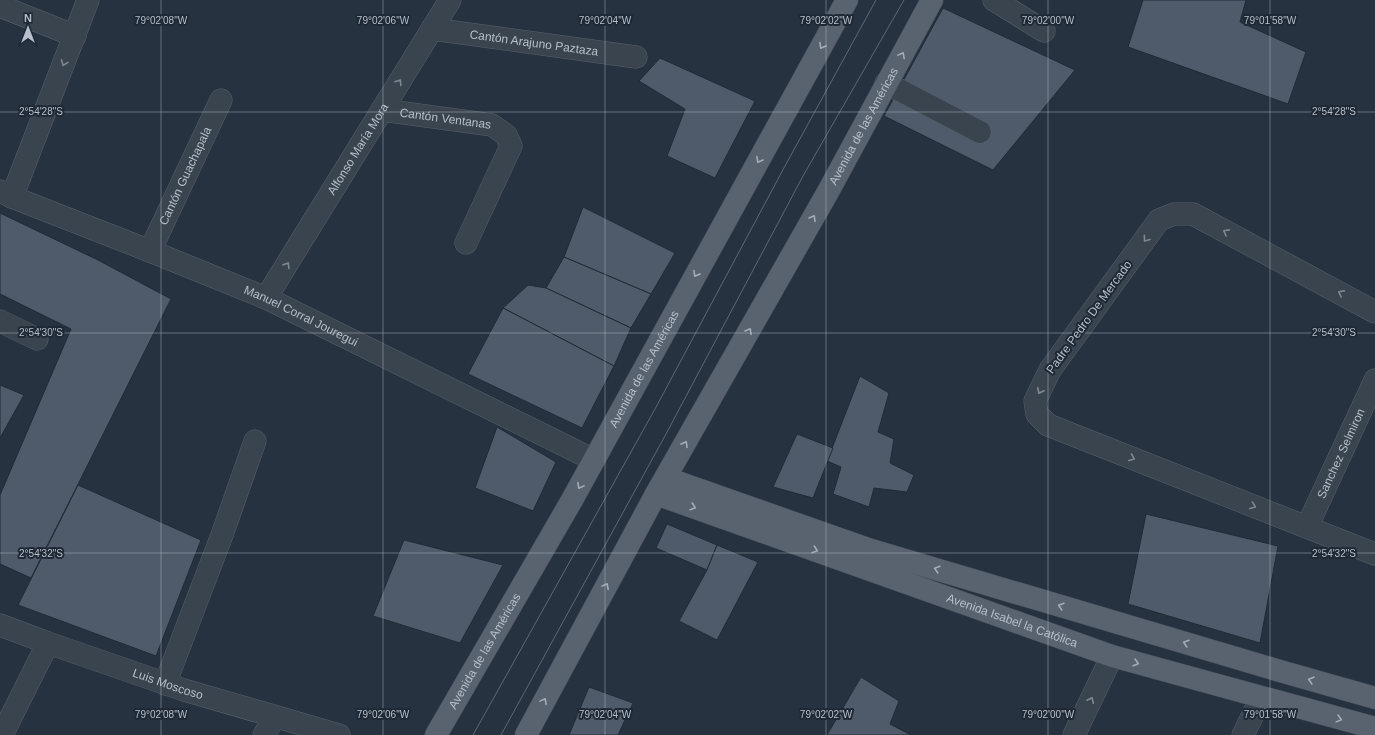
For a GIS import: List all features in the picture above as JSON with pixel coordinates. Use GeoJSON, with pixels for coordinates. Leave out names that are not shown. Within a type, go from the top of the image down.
{"type":"FeatureCollection","features":[{"type":"Feature","properties":{"kind":"main road","name":"Avenida de las Américas"},"geometry":{"type":"LineString","coordinates":[[436,735],[572,500],[848,0]]}},
{"type":"Feature","properties":{"kind":"main road","name":"Avenida de las Américas"},"geometry":{"type":"LineString","coordinates":[[525,734],[661,486],[829,190],[932,0]]}},
{"type":"Feature","properties":{"kind":"main road","name":"Avenida Isabel la Católica"},"geometry":{"type":"LineString","coordinates":[[661,486],[1112,656],[1375,728]]}},
{"type":"Feature","properties":{"kind":"main road","name":"Avenida Isabel la Católica"},"geometry":{"type":"LineString","coordinates":[[661,486],[868,549],[1375,698]]}},
{"type":"Feature","properties":{"kind":"main road"},"geometry":{"type":"LineString","coordinates":[[1339,688],[1375,685]]}},
{"type":"Feature","properties":{"kind":"street"},"geometry":{"type":"LineString","coordinates":[[6,194],[75,36],[88,0]]}},
{"type":"Feature","properties":{"kind":"street","name":"Alfonso María Mora"},"geometry":{"type":"LineString","coordinates":[[266,298],[450,0]]}},
{"type":"Feature","properties":{"kind":"street"},"geometry":{"type":"LineString","coordinates":[[994,0],[1044,31]]}},
{"type":"Feature","properties":{"kind":"street"},"geometry":{"type":"LineString","coordinates":[[0,6],[75,36]]}},
{"type":"Feature","properties":{"kind":"street","name":"Cantón Arajuno Paztaza"},"geometry":{"type":"LineString","coordinates":[[432,29],[636,57]]}},
{"type":"Feature","properties":{"kind":"street"},"geometry":{"type":"LineString","coordinates":[[886,84],[980,132]]}},
{"type":"Feature","properties":{"kind":"street","name":"Cantón Guachapala"},"geometry":{"type":"LineString","coordinates":[[150,251],[221,100]]}},
{"type":"Feature","properties":{"kind":"street","name":"Cantón Ventanas"},"geometry":{"type":"LineString","coordinates":[[382,110],[492,125],[506,135],[511,146],[466,243]]}},
{"type":"Feature","properties":{"kind":"street","name":"Manuel Corral Jouregui"},"geometry":{"type":"LineString","coordinates":[[6,194],[266,298],[594,460]]}},
{"type":"Feature","properties":{"kind":"street","name":"Padre Pedro De Mercado"},"geometry":{"type":"LineString","coordinates":[[1375,312],[1193,214],[1174,214],[1160,220],[1050,370],[1035,401],[1037,414],[1048,425],[1375,554]]}},
{"type":"Feature","properties":{"kind":"street"},"geometry":{"type":"LineString","coordinates":[[0,321],[37,339]]}},
{"type":"Feature","properties":{"kind":"street","name":"Sanchez Selmiron"},"geometry":{"type":"LineString","coordinates":[[1307,527],[1375,380]]}},
{"type":"Feature","properties":{"kind":"street"},"geometry":{"type":"LineString","coordinates":[[164,684],[222,535],[255,441]]}},
{"type":"Feature","properties":{"kind":"street","name":"Luis Moscoso"},"geometry":{"type":"LineString","coordinates":[[0,625],[164,684],[270,726],[340,735]]}},
{"type":"Feature","properties":{"kind":"street"},"geometry":{"type":"LineString","coordinates":[[2,735],[48,643]]}},
{"type":"Feature","properties":{"kind":"street"},"geometry":{"type":"LineString","coordinates":[[1074,735],[1112,656]]}},
{"type":"Feature","properties":{"kind":"street"},"geometry":{"type":"LineString","coordinates":[[1243,735],[1261,698]]}},
{"type":"Feature","properties":{"kind":"building"},"geometry":{"type":"Polygon","coordinates":[[[1143,0],[1246,0],[1240,22],[1306,52],[1288,104],[1128,47],[1143,0]]]}},
{"type":"Feature","properties":{"kind":"building"},"geometry":{"type":"Polygon","coordinates":[[[943,8],[1075,70],[993,170],[884,116],[943,8]]]}},
{"type":"Feature","properties":{"kind":"building"},"geometry":{"type":"Polygon","coordinates":[[[660,58],[755,101],[715,178],[667,156],[685,109],[639,81],[660,58]]]}},
{"type":"Feature","properties":{"kind":"building"},"geometry":{"type":"Polygon","coordinates":[[[583,207],[675,253],[651,294],[564,257],[583,207]]]}},
{"type":"Feature","properties":{"kind":"building"},"geometry":{"type":"Polygon","coordinates":[[[0,213],[98,260],[171,299],[31,578],[0,564],[0,495],[71,329],[0,294],[0,213]]]}},
{"type":"Feature","properties":{"kind":"building"},"geometry":{"type":"Polygon","coordinates":[[[564,257],[651,294],[631,328],[546,288],[564,257]]]}},
{"type":"Feature","properties":{"kind":"building"},"geometry":{"type":"Polygon","coordinates":[[[528,285],[546,288],[631,328],[614,366],[503,308],[528,285]]]}},
{"type":"Feature","properties":{"kind":"building"},"geometry":{"type":"Polygon","coordinates":[[[503,308],[614,366],[582,428],[468,374],[503,308]]]}},
{"type":"Feature","properties":{"kind":"building"},"geometry":{"type":"Polygon","coordinates":[[[860,376],[889,393],[878,432],[894,439],[890,463],[914,475],[907,492],[874,488],[869,507],[833,494],[841,467],[827,461],[860,376]]]}},
{"type":"Feature","properties":{"kind":"building"},"geometry":{"type":"Polygon","coordinates":[[[0,385],[24,395],[0,438],[0,385]]]}},
{"type":"Feature","properties":{"kind":"building"},"geometry":{"type":"Polygon","coordinates":[[[497,427],[556,462],[533,511],[475,488],[497,427]]]}},
{"type":"Feature","properties":{"kind":"building"},"geometry":{"type":"Polygon","coordinates":[[[797,434],[833,448],[813,498],[773,487],[797,434]]]}},
{"type":"Feature","properties":{"kind":"building"},"geometry":{"type":"Polygon","coordinates":[[[78,485],[201,540],[156,656],[18,605],[78,485]]]}},
{"type":"Feature","properties":{"kind":"building"},"geometry":{"type":"Polygon","coordinates":[[[1146,514],[1278,546],[1260,643],[1128,604],[1146,514]]]}},
{"type":"Feature","properties":{"kind":"building"},"geometry":{"type":"Polygon","coordinates":[[[667,524],[717,545],[707,570],[656,548],[667,524]]]}},
{"type":"Feature","properties":{"kind":"building"},"geometry":{"type":"Polygon","coordinates":[[[404,540],[503,565],[460,643],[373,616],[404,540]]]}},
{"type":"Feature","properties":{"kind":"building"},"geometry":{"type":"Polygon","coordinates":[[[717,545],[758,562],[717,640],[679,621],[707,570],[717,545]]]}},
{"type":"Feature","properties":{"kind":"building"},"geometry":{"type":"Polygon","coordinates":[[[861,677],[899,701],[890,724],[911,735],[827,735],[861,677]]]}},
{"type":"Feature","properties":{"kind":"building"},"geometry":{"type":"Polygon","coordinates":[[[589,687],[633,703],[618,735],[569,735],[589,687]]]}},
{"type":"Feature","properties":{"kind":"tram line"},"geometry":{"type":"LineString","coordinates":[[473,735],[655,409],[876,0]]}},
{"type":"Feature","properties":{"kind":"tram line"},"geometry":{"type":"LineString","coordinates":[[501,735],[666,434],[803,176],[904,0]]}}]}
